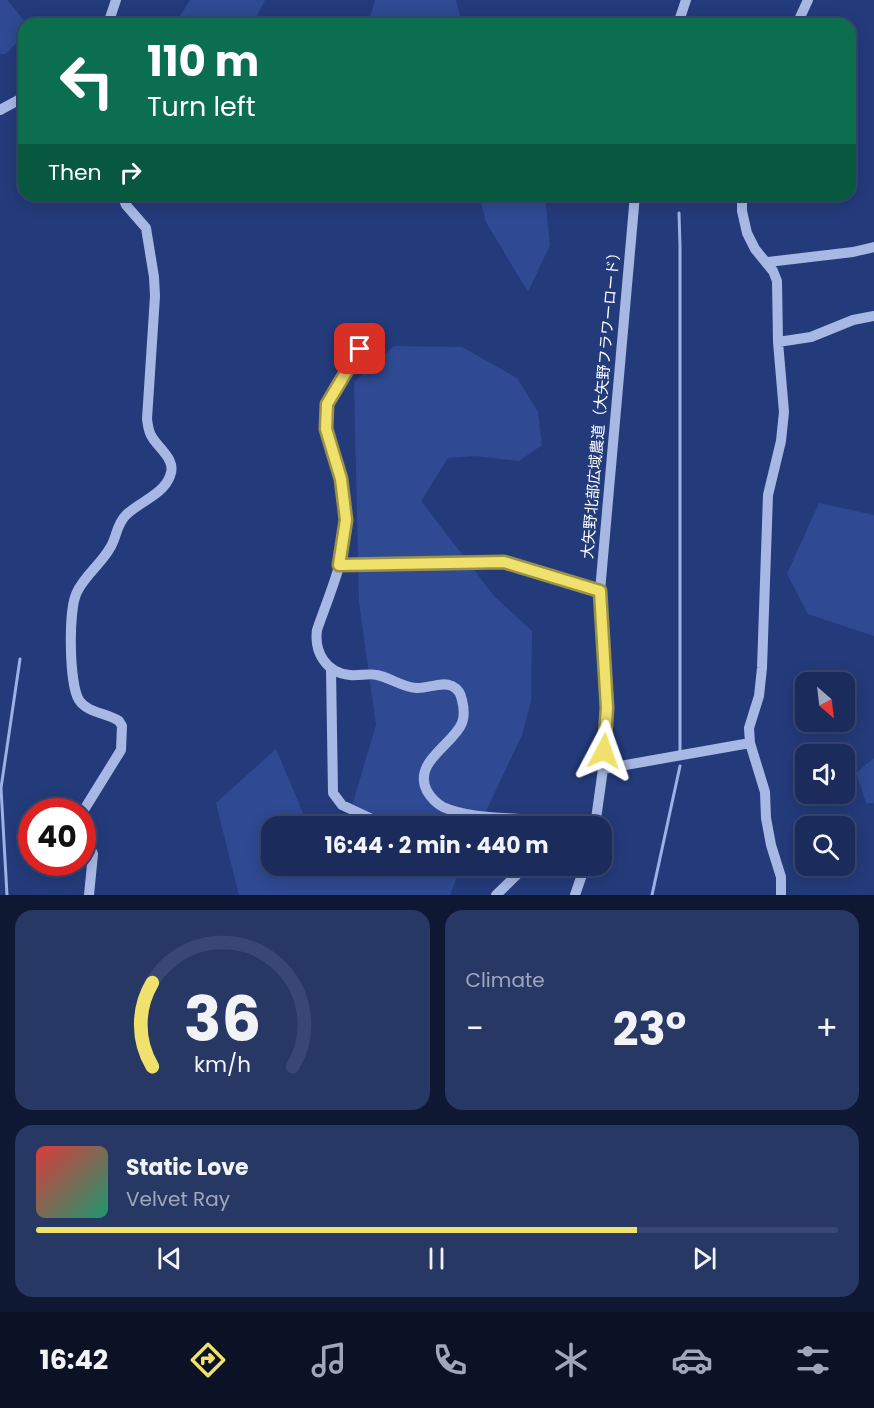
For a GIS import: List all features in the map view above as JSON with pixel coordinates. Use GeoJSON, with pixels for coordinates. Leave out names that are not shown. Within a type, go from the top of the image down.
{"type":"FeatureCollection","features":[{"type":"Feature","properties":{"kind":"street"},"geometry":{"type":"LineString","coordinates":[[110,18],[116,0]]}},
{"type":"Feature","properties":{"kind":"street"},"geometry":{"type":"LineString","coordinates":[[680,18],[686,0]]}},
{"type":"Feature","properties":{"kind":"street"},"geometry":{"type":"LineString","coordinates":[[800,18],[808,0]]}},
{"type":"Feature","properties":{"kind":"street"},"geometry":{"type":"LineString","coordinates":[[0,110],[18,100]]}},
{"type":"Feature","properties":{"kind":"street"},"geometry":{"type":"LineString","coordinates":[[91,798],[121,750],[123,742],[119,721],[85,707],[75,691],[70,618],[72,602],[78,588],[112,546],[118,524],[127,514],[165,485],[171,476],[172,467],[169,458],[152,437],[147,419],[155,296],[146,228],[124,201]]}},
{"type":"Feature","properties":{"kind":"street","name":"大矢野北部広域農道（大矢野フラワーロード）"},"geometry":{"type":"LineString","coordinates":[[596,816],[603,770],[607,708],[600,591],[634,201]]}},
{"type":"Feature","properties":{"kind":"street"},"geometry":{"type":"LineString","coordinates":[[742,201],[747,233],[755,249],[768,262],[777,281],[779,294],[778,342],[784,412],[781,441],[768,495],[762,668],[759,696],[749,728],[750,743],[765,792],[766,818],[771,845],[781,877],[781,895]]}},
{"type":"Feature","properties":{"kind":"street"},"geometry":{"type":"LineString","coordinates":[[768,262],[854,252],[874,247]]}},
{"type":"Feature","properties":{"kind":"street"},"geometry":{"type":"LineString","coordinates":[[778,342],[811,337],[853,320],[874,316]]}},
{"type":"Feature","properties":{"kind":"street"},"geometry":{"type":"LineString","coordinates":[[360,349],[327,404],[326,429],[341,479],[346,520],[339,565],[317,630],[315,643],[321,658],[331,669],[348,675],[377,675],[403,686],[418,688],[446,684],[455,688],[461,695],[465,710],[462,722],[456,733],[430,761],[424,777],[426,789],[433,800],[443,807],[469,814],[490,816]]}},
{"type":"Feature","properties":{"kind":"street"},"geometry":{"type":"LineString","coordinates":[[339,565],[504,562],[600,591]]}},
{"type":"Feature","properties":{"kind":"street"},"geometry":{"type":"LineString","coordinates":[[331,669],[333,793],[342,805],[365,816]]}},
{"type":"Feature","properties":{"kind":"street"},"geometry":{"type":"LineString","coordinates":[[603,770],[750,743]]}},
{"type":"Feature","properties":{"kind":"street"},"geometry":{"type":"LineString","coordinates":[[89,895],[91,876]]}},
{"type":"Feature","properties":{"kind":"street"},"geometry":{"type":"LineString","coordinates":[[495,895],[515,876]]}},
{"type":"Feature","properties":{"kind":"street"},"geometry":{"type":"LineString","coordinates":[[575,895],[582,876]]}},
{"type":"Feature","properties":{"kind":"shaded area"},"geometry":{"type":"Polygon","coordinates":[[[0,0],[7,0],[22,18],[18,18],[18,41],[6,54],[0,54],[0,0]]]}},
{"type":"Feature","properties":{"kind":"shaded area"},"geometry":{"type":"Polygon","coordinates":[[[190,0],[265,0],[256,18],[179,18],[190,0]]]}},
{"type":"Feature","properties":{"kind":"shaded area"},"geometry":{"type":"Polygon","coordinates":[[[375,0],[456,0],[460,18],[370,18],[375,0]]]}},
{"type":"Feature","properties":{"kind":"shaded area"},"geometry":{"type":"Polygon","coordinates":[[[481,201],[546,201],[550,245],[528,292],[486,222],[481,201]]]}},
{"type":"Feature","properties":{"kind":"shaded area"},"geometry":{"type":"Polygon","coordinates":[[[394,346],[462,347],[517,378],[538,412],[542,445],[519,461],[475,456],[448,458],[421,501],[494,596],[532,631],[531,701],[522,735],[484,816],[349,816],[376,725],[359,602],[354,382],[394,346]]]}},
{"type":"Feature","properties":{"kind":"shaded area"},"geometry":{"type":"Polygon","coordinates":[[[819,503],[874,515],[874,636],[808,614],[787,574],[819,503]]]}},
{"type":"Feature","properties":{"kind":"shaded area"},"geometry":{"type":"Polygon","coordinates":[[[276,749],[304,816],[261,816],[261,876],[457,876],[450,895],[239,895],[216,803],[276,749]]]}},
{"type":"Feature","properties":{"kind":"shaded area"},"geometry":{"type":"Polygon","coordinates":[[[874,758],[874,803],[866,803],[856,773],[874,758]]]}},
{"type":"Feature","properties":{"kind":"waterway"},"geometry":{"type":"LineString","coordinates":[[679,213],[680,751]]}},
{"type":"Feature","properties":{"kind":"waterway"},"geometry":{"type":"LineString","coordinates":[[7,895],[1,788],[20,659]]}},
{"type":"Feature","properties":{"kind":"waterway"},"geometry":{"type":"LineString","coordinates":[[652,895],[680,766]]}},
{"type":"Feature","properties":{"kind":"route"},"geometry":{"type":"LineString","coordinates":[[360,349],[327,404],[326,429],[341,479],[346,520],[339,565],[504,562],[600,591],[607,708],[604,751]]}}]}
